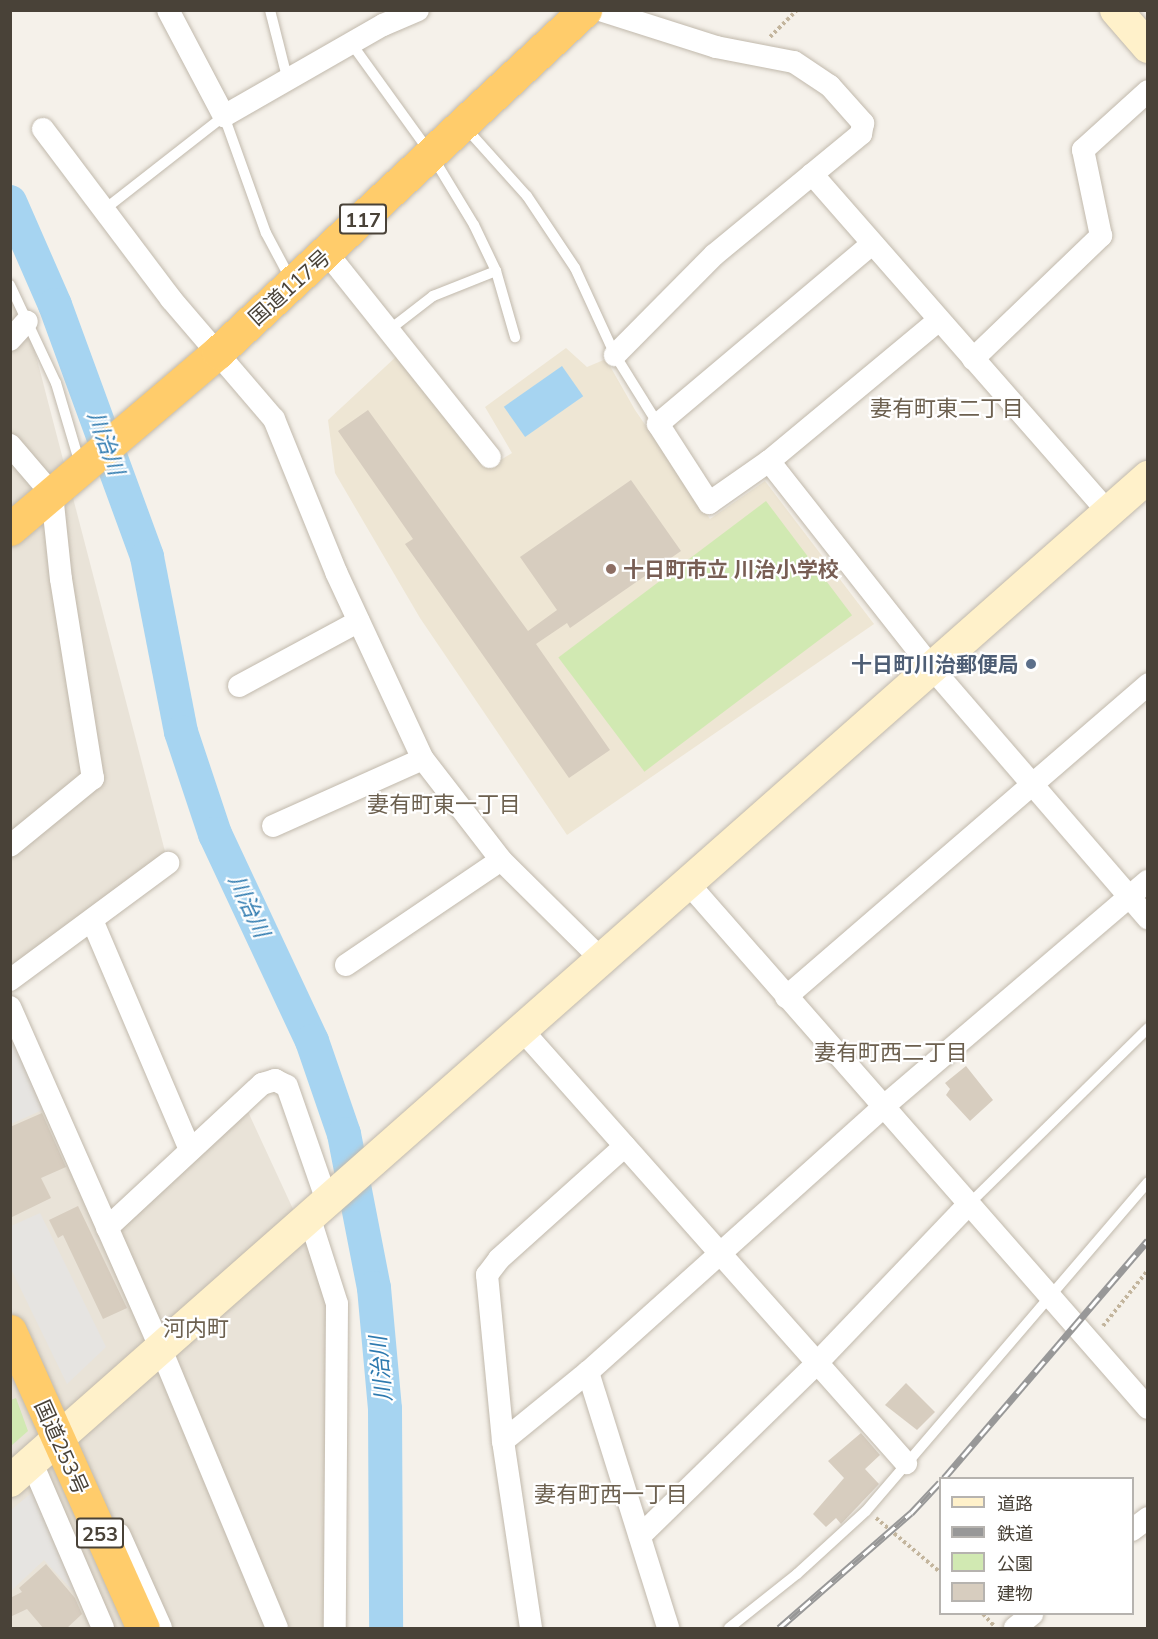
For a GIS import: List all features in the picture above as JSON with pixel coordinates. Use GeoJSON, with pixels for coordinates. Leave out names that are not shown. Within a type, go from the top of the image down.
{"type":"FeatureCollection","features":[{"type":"Feature","properties":{"kind":"highway","name":"国道117号"},"geometry":{"type":"LineString","coordinates":[[10,529],[218,352],[327,253],[461,123],[585,10]]}},
{"type":"Feature","properties":{"kind":"highway","name":"国道253号"},"geometry":{"type":"LineString","coordinates":[[10,1331],[64,1433],[143,1629]]}},
{"type":"Feature","properties":{"kind":"street"},"geometry":{"type":"LineString","coordinates":[[168,10],[224,116],[351,43],[418,10]]}},
{"type":"Feature","properties":{"kind":"street"},"geometry":{"type":"LineString","coordinates":[[600,10],[716,47],[794,62],[809,70],[863,123],[861,134],[714,255],[615,355]]}},
{"type":"Feature","properties":{"kind":"street"},"geometry":{"type":"LineString","coordinates":[[973,359],[1101,236],[1083,150],[1148,91]]}},
{"type":"Feature","properties":{"kind":"street"},"geometry":{"type":"LineString","coordinates":[[42,129],[105,209],[171,299],[274,419],[359,621],[423,759],[501,860],[600,958]]}},
{"type":"Feature","properties":{"kind":"street"},"geometry":{"type":"LineString","coordinates":[[812,174],[1107,511]]}},
{"type":"Feature","properties":{"kind":"street"},"geometry":{"type":"LineString","coordinates":[[872,244],[657,424],[709,503],[769,461],[939,320]]}},
{"type":"Feature","properties":{"kind":"street"},"geometry":{"type":"LineString","coordinates":[[327,253],[490,457]]}},
{"type":"Feature","properties":{"kind":"street"},"geometry":{"type":"LineString","coordinates":[[10,340],[27,321]]}},
{"type":"Feature","properties":{"kind":"street"},"geometry":{"type":"LineString","coordinates":[[10,445],[52,494],[61,579],[93,778],[10,846]]}},
{"type":"Feature","properties":{"kind":"street"},"geometry":{"type":"LineString","coordinates":[[769,461],[931,667],[1148,918]]}},
{"type":"Feature","properties":{"kind":"street"},"geometry":{"type":"LineString","coordinates":[[98,1626],[21,1472],[522,1030],[600,958],[1148,477]]}},
{"type":"Feature","properties":{"kind":"street"},"geometry":{"type":"LineString","coordinates":[[239,686],[359,621]]}},
{"type":"Feature","properties":{"kind":"street"},"geometry":{"type":"LineString","coordinates":[[786,997],[1148,684]]}},
{"type":"Feature","properties":{"kind":"street"},"geometry":{"type":"LineString","coordinates":[[273,826],[423,759]]}},
{"type":"Feature","properties":{"kind":"street"},"geometry":{"type":"LineString","coordinates":[[346,964],[501,860]]}},
{"type":"Feature","properties":{"kind":"street"},"geometry":{"type":"LineString","coordinates":[[10,980],[168,863]]}},
{"type":"Feature","properties":{"kind":"street"},"geometry":{"type":"LineString","coordinates":[[503,1441],[588,1372],[883,1107],[1148,881]]}},
{"type":"Feature","properties":{"kind":"street"},"geometry":{"type":"LineString","coordinates":[[687,882],[1148,1408]]}},
{"type":"Feature","properties":{"kind":"street"},"geometry":{"type":"LineString","coordinates":[[92,920],[190,1150]]}},
{"type":"Feature","properties":{"kind":"street"},"geometry":{"type":"LineString","coordinates":[[10,1007],[160,1347],[277,1629]]}},
{"type":"Feature","properties":{"kind":"street"},"geometry":{"type":"LineString","coordinates":[[522,1030],[722,1252],[906,1463]]}},
{"type":"Feature","properties":{"kind":"street"},"geometry":{"type":"LineString","coordinates":[[107,1228],[262,1084],[274,1080],[287,1086],[323,1204],[337,1304],[335,1620],[315,1629]]}},
{"type":"Feature","properties":{"kind":"street"},"geometry":{"type":"LineString","coordinates":[[531,1629],[503,1441],[487,1275],[500,1259],[625,1146]]}},
{"type":"Feature","properties":{"kind":"street"},"geometry":{"type":"LineString","coordinates":[[640,1536],[817,1363],[968,1205]]}},
{"type":"Feature","properties":{"kind":"street"},"geometry":{"type":"LineString","coordinates":[[588,1372],[668,1629]]}},
{"type":"Feature","properties":{"kind":"street"},"geometry":{"type":"LineString","coordinates":[[64,1433],[161,1629]]}},
{"type":"Feature","properties":{"kind":"street"},"geometry":{"type":"LineString","coordinates":[[1134,1528],[1148,1518]]}},
{"type":"Feature","properties":{"kind":"street"},"geometry":{"type":"LineString","coordinates":[[1015,1629],[1031,1615]]}},
{"type":"Feature","properties":{"kind":"lane"},"geometry":{"type":"LineString","coordinates":[[270,10],[288,81]]}},
{"type":"Feature","properties":{"kind":"lane"},"geometry":{"type":"LineString","coordinates":[[351,43],[431,154],[474,225],[496,271],[515,338]]}},
{"type":"Feature","properties":{"kind":"lane"},"geometry":{"type":"LineString","coordinates":[[105,209],[224,116],[266,233],[293,284]]}},
{"type":"Feature","properties":{"kind":"lane"},"geometry":{"type":"LineString","coordinates":[[461,123],[528,196],[576,268],[615,355],[657,424]]}},
{"type":"Feature","properties":{"kind":"lane"},"geometry":{"type":"LineString","coordinates":[[389,330],[433,296],[496,271]]}},
{"type":"Feature","properties":{"kind":"lane"},"geometry":{"type":"LineString","coordinates":[[10,285],[56,383],[82,470]]}},
{"type":"Feature","properties":{"kind":"lane"},"geometry":{"type":"LineString","coordinates":[[968,1205],[1148,1028]]}},
{"type":"Feature","properties":{"kind":"lane"},"geometry":{"type":"LineString","coordinates":[[729,1629],[797,1575],[866,1511],[1148,1182]]}},
{"type":"Feature","properties":{"kind":"path"},"geometry":{"type":"LineString","coordinates":[[756,54],[798,10]]}},
{"type":"Feature","properties":{"kind":"path"},"geometry":{"type":"LineString","coordinates":[[1090,1342],[1148,1270]]}},
{"type":"Feature","properties":{"kind":"path"},"geometry":{"type":"LineString","coordinates":[[866,1511],[939,1571]]}},
{"type":"Feature","properties":{"kind":"path"},"geometry":{"type":"LineString","coordinates":[[984,1615],[996,1629]]}},
{"type":"Feature","properties":{"kind":"shaded area"},"geometry":{"type":"Polygon","coordinates":[[[10,292],[27,321],[168,863],[10,980],[10,292]]]}},
{"type":"Feature","properties":{"kind":"shaded area","name":"十日町市立 川治小学校"},"geometry":{"type":"Polygon","coordinates":[[[566,348],[587,367],[606,359],[635,410],[710,519],[765,481],[874,624],[567,835],[420,618],[335,473],[328,420],[399,354],[489,467],[512,453],[485,407],[566,348]]]}},
{"type":"Feature","properties":{"kind":"shaded area"},"geometry":{"type":"Polygon","coordinates":[[[10,1007],[107,1227],[243,1101],[337,1304],[337,1628],[11,1628],[10,1007]]]}},
{"type":"Feature","properties":{"kind":"shaded area"},"geometry":{"type":"Polygon","coordinates":[[[10,1026],[47,1108],[11,1124],[10,1124],[10,1026]]]}},
{"type":"Feature","properties":{"kind":"shaded area"},"geometry":{"type":"Polygon","coordinates":[[[40,1213],[106,1347],[67,1384],[11,1269],[11,1226],[40,1213]]]}},
{"type":"Feature","properties":{"kind":"shaded area"},"geometry":{"type":"Polygon","coordinates":[[[37,1488],[85,1604],[44,1560],[12,1590],[10,1586],[10,1511],[37,1488]]]}},
{"type":"Feature","properties":{"kind":"green space"},"geometry":{"type":"Polygon","coordinates":[[[766,501],[852,615],[644,772],[558,657],[766,501]]]}},
{"type":"Feature","properties":{"kind":"green space"},"geometry":{"type":"Polygon","coordinates":[[[16,1398],[28,1431],[11,1446],[11,1400],[16,1398]]]}},
{"type":"Feature","properties":{"kind":"water"},"geometry":{"type":"Polygon","coordinates":[[[562,366],[583,396],[525,437],[504,407],[562,366]]]}},
{"type":"Feature","properties":{"kind":"building"},"geometry":{"type":"Polygon","coordinates":[[[368,410],[528,631],[557,610],[520,557],[631,480],[681,551],[570,628],[567,623],[536,644],[610,750],[569,778],[405,544],[413,539],[338,431],[368,410]]]}},
{"type":"Feature","properties":{"kind":"building"},"geometry":{"type":"Polygon","coordinates":[[[966,1066],[993,1100],[970,1121],[946,1095],[950,1089],[945,1083],[966,1066]]]}},
{"type":"Feature","properties":{"kind":"building"},"geometry":{"type":"Polygon","coordinates":[[[42,1113],[66,1167],[41,1178],[51,1198],[10,1218],[10,1127],[42,1113]]]}},
{"type":"Feature","properties":{"kind":"building"},"geometry":{"type":"Polygon","coordinates":[[[78,1206],[127,1308],[103,1319],[63,1235],[58,1238],[49,1220],[78,1206]]]}},
{"type":"Feature","properties":{"kind":"building"},"geometry":{"type":"Polygon","coordinates":[[[906,1383],[935,1412],[917,1430],[885,1405],[906,1383]]]}},
{"type":"Feature","properties":{"kind":"building"},"geometry":{"type":"Polygon","coordinates":[[[861,1433],[880,1455],[865,1469],[879,1484],[841,1524],[836,1518],[826,1527],[813,1514],[844,1478],[828,1461],[861,1433]]]}},
{"type":"Feature","properties":{"kind":"building"},"geometry":{"type":"Polygon","coordinates":[[[46,1564],[75,1598],[82,1614],[66,1629],[44,1629],[27,1609],[10,1617],[10,1598],[22,1592],[19,1588],[46,1564]]]}},
{"type":"Feature","properties":{"kind":"waterway","name":"川治川"},"geometry":{"type":"LineString","coordinates":[[10,202],[55,305],[147,557],[181,732],[215,834],[312,1041],[344,1134],[374,1288],[385,1409],[386,1628]]}},
{"type":"Feature","properties":{"kind":"railway"},"geometry":{"type":"LineString","coordinates":[[945,1477],[1148,1240]]}},
{"type":"Feature","properties":{"kind":"railway"},"geometry":{"type":"LineString","coordinates":[[779,1628],[911,1513],[939,1483]]}},
{"type":"Feature","properties":{"kind":"place","name":"十日町市立 川治小学校"},"geometry":{"type":"Point","coordinates":[611,569]}},
{"type":"Feature","properties":{"kind":"place","name":"十日町川治郵便局"},"geometry":{"type":"Point","coordinates":[1031,664]}},
{"type":"Feature","properties":{"kind":"district","name":"妻有町東二丁目"},"geometry":{"type":"Point","coordinates":[947,409]}},
{"type":"Feature","properties":{"kind":"district","name":"妻有町東一丁目"},"geometry":{"type":"Point","coordinates":[444,805]}},
{"type":"Feature","properties":{"kind":"district","name":"妻有町西二丁目"},"geometry":{"type":"Point","coordinates":[891,1053]}},
{"type":"Feature","properties":{"kind":"district","name":"河内町"},"geometry":{"type":"Point","coordinates":[196,1329]}},
{"type":"Feature","properties":{"kind":"district","name":"妻有町西一丁目"},"geometry":{"type":"Point","coordinates":[611,1495]}}]}
